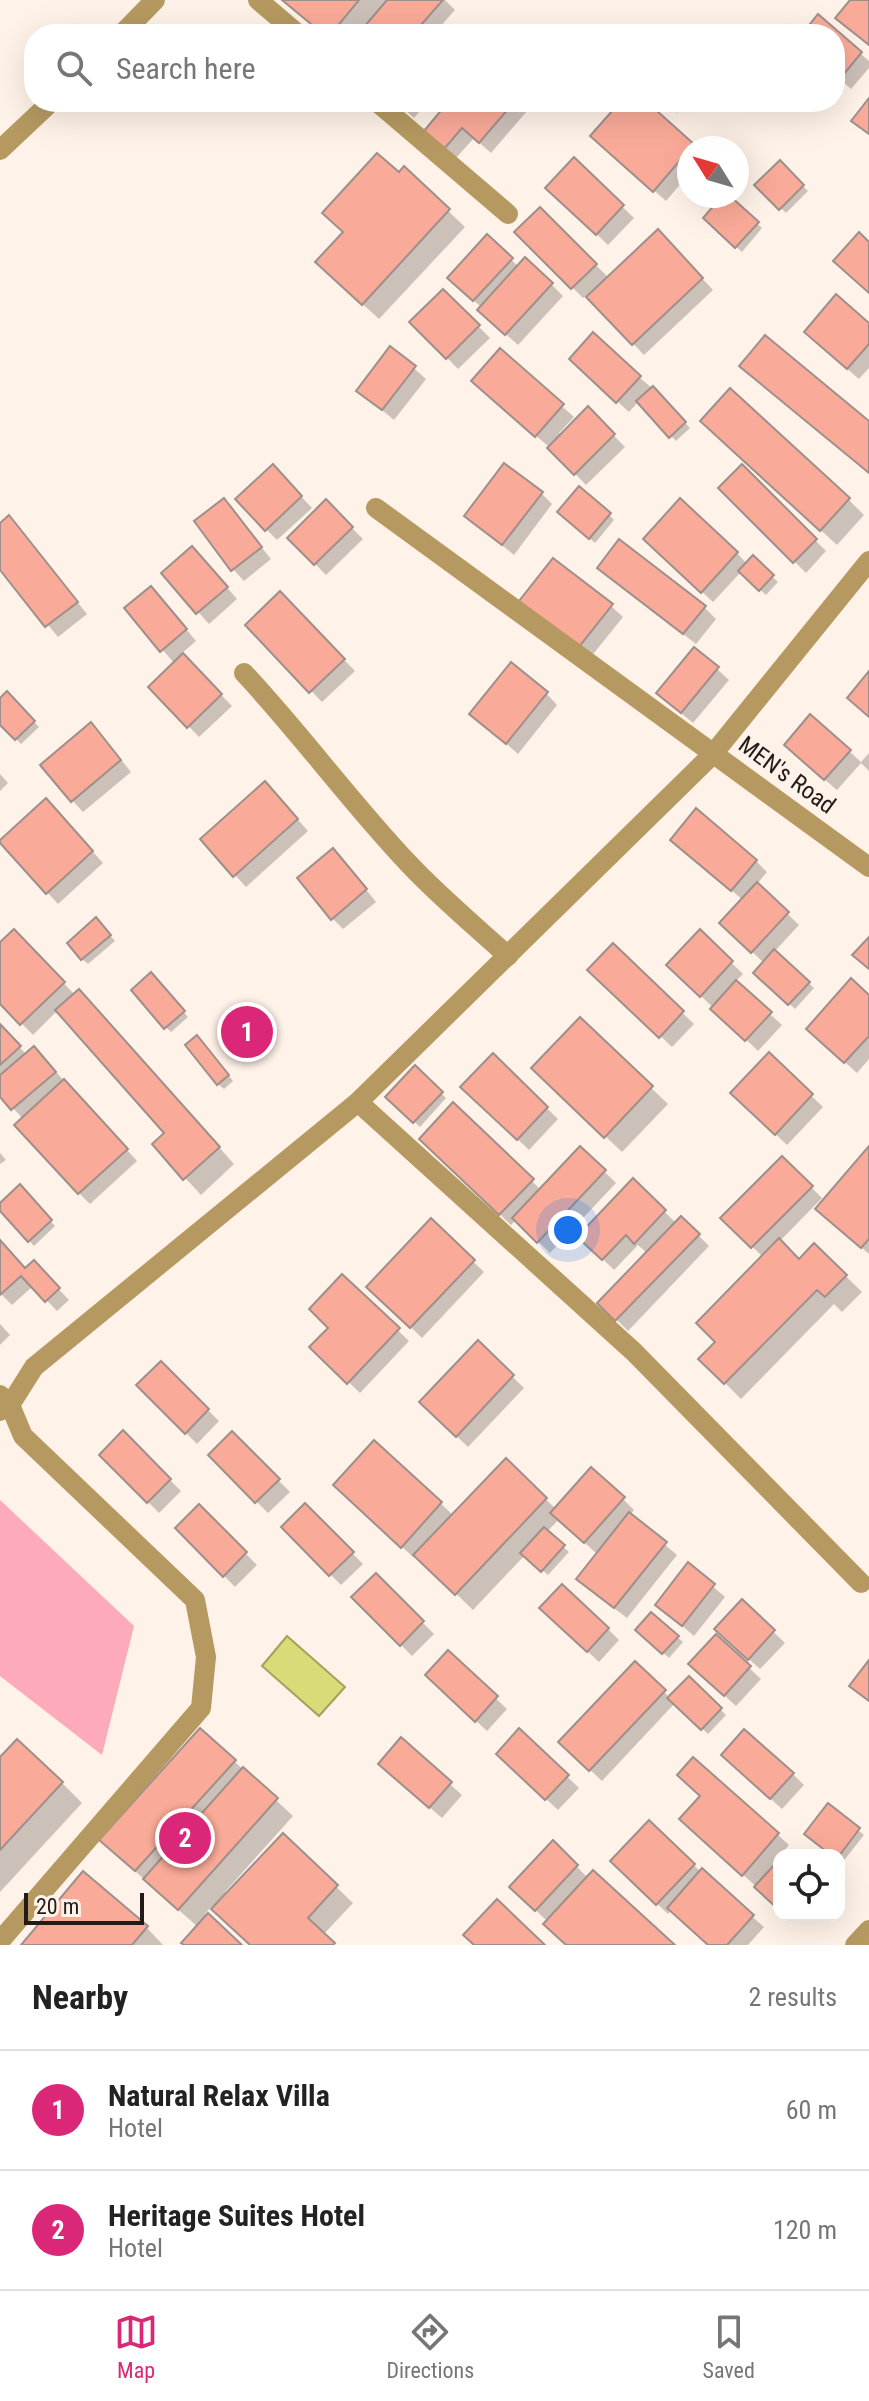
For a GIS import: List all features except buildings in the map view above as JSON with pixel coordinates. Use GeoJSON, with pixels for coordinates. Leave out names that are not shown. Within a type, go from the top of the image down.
{"type":"FeatureCollection","features":[{"type":"Feature","properties":{"kind":"street"},"geometry":{"type":"LineString","coordinates":[[132,24],[155,0]]}},
{"type":"Feature","properties":{"kind":"street"},"geometry":{"type":"LineString","coordinates":[[258,0],[286,24]]}},
{"type":"Feature","properties":{"kind":"street"},"geometry":{"type":"LineString","coordinates":[[0,150],[40,112]]}},
{"type":"Feature","properties":{"kind":"street"},"geometry":{"type":"LineString","coordinates":[[389,112],[508,214]]}},
{"type":"Feature","properties":{"kind":"street","name":"MEN's Road"},"geometry":{"type":"LineString","coordinates":[[376,508],[869,867]]}},
{"type":"Feature","properties":{"kind":"street"},"geometry":{"type":"LineString","coordinates":[[0,1941],[201,1708],[206,1657],[195,1600],[23,1436],[3,1403],[34,1367],[358,1102],[713,754],[869,561]]}},
{"type":"Feature","properties":{"kind":"street"},"geometry":{"type":"LineString","coordinates":[[244,673],[411,866],[508,956]]}},
{"type":"Feature","properties":{"kind":"street"},"geometry":{"type":"LineString","coordinates":[[358,1102],[634,1352],[861,1583]]}},
{"type":"Feature","properties":{"kind":"street"},"geometry":{"type":"LineString","coordinates":[[855,1945],[869,1930]]}},
{"type":"Feature","properties":{"kind":"shaded area"},"geometry":{"type":"Polygon","coordinates":[[[0,1500],[134,1626],[102,1755],[0,1676],[0,1500]]]}},
{"type":"Feature","properties":{"kind":"shaded area"},"geometry":{"type":"Polygon","coordinates":[[[287,1636],[345,1687],[319,1716],[262,1666],[287,1636]]]}},
{"type":"Feature","properties":{"kind":"place","name":"Natural Relax Villa"},"geometry":{"type":"Point","coordinates":[247,1032]}},
{"type":"Feature","properties":{"kind":"place","name":"Heritage Suites Hotel"},"geometry":{"type":"Point","coordinates":[185,1838]}}]}
